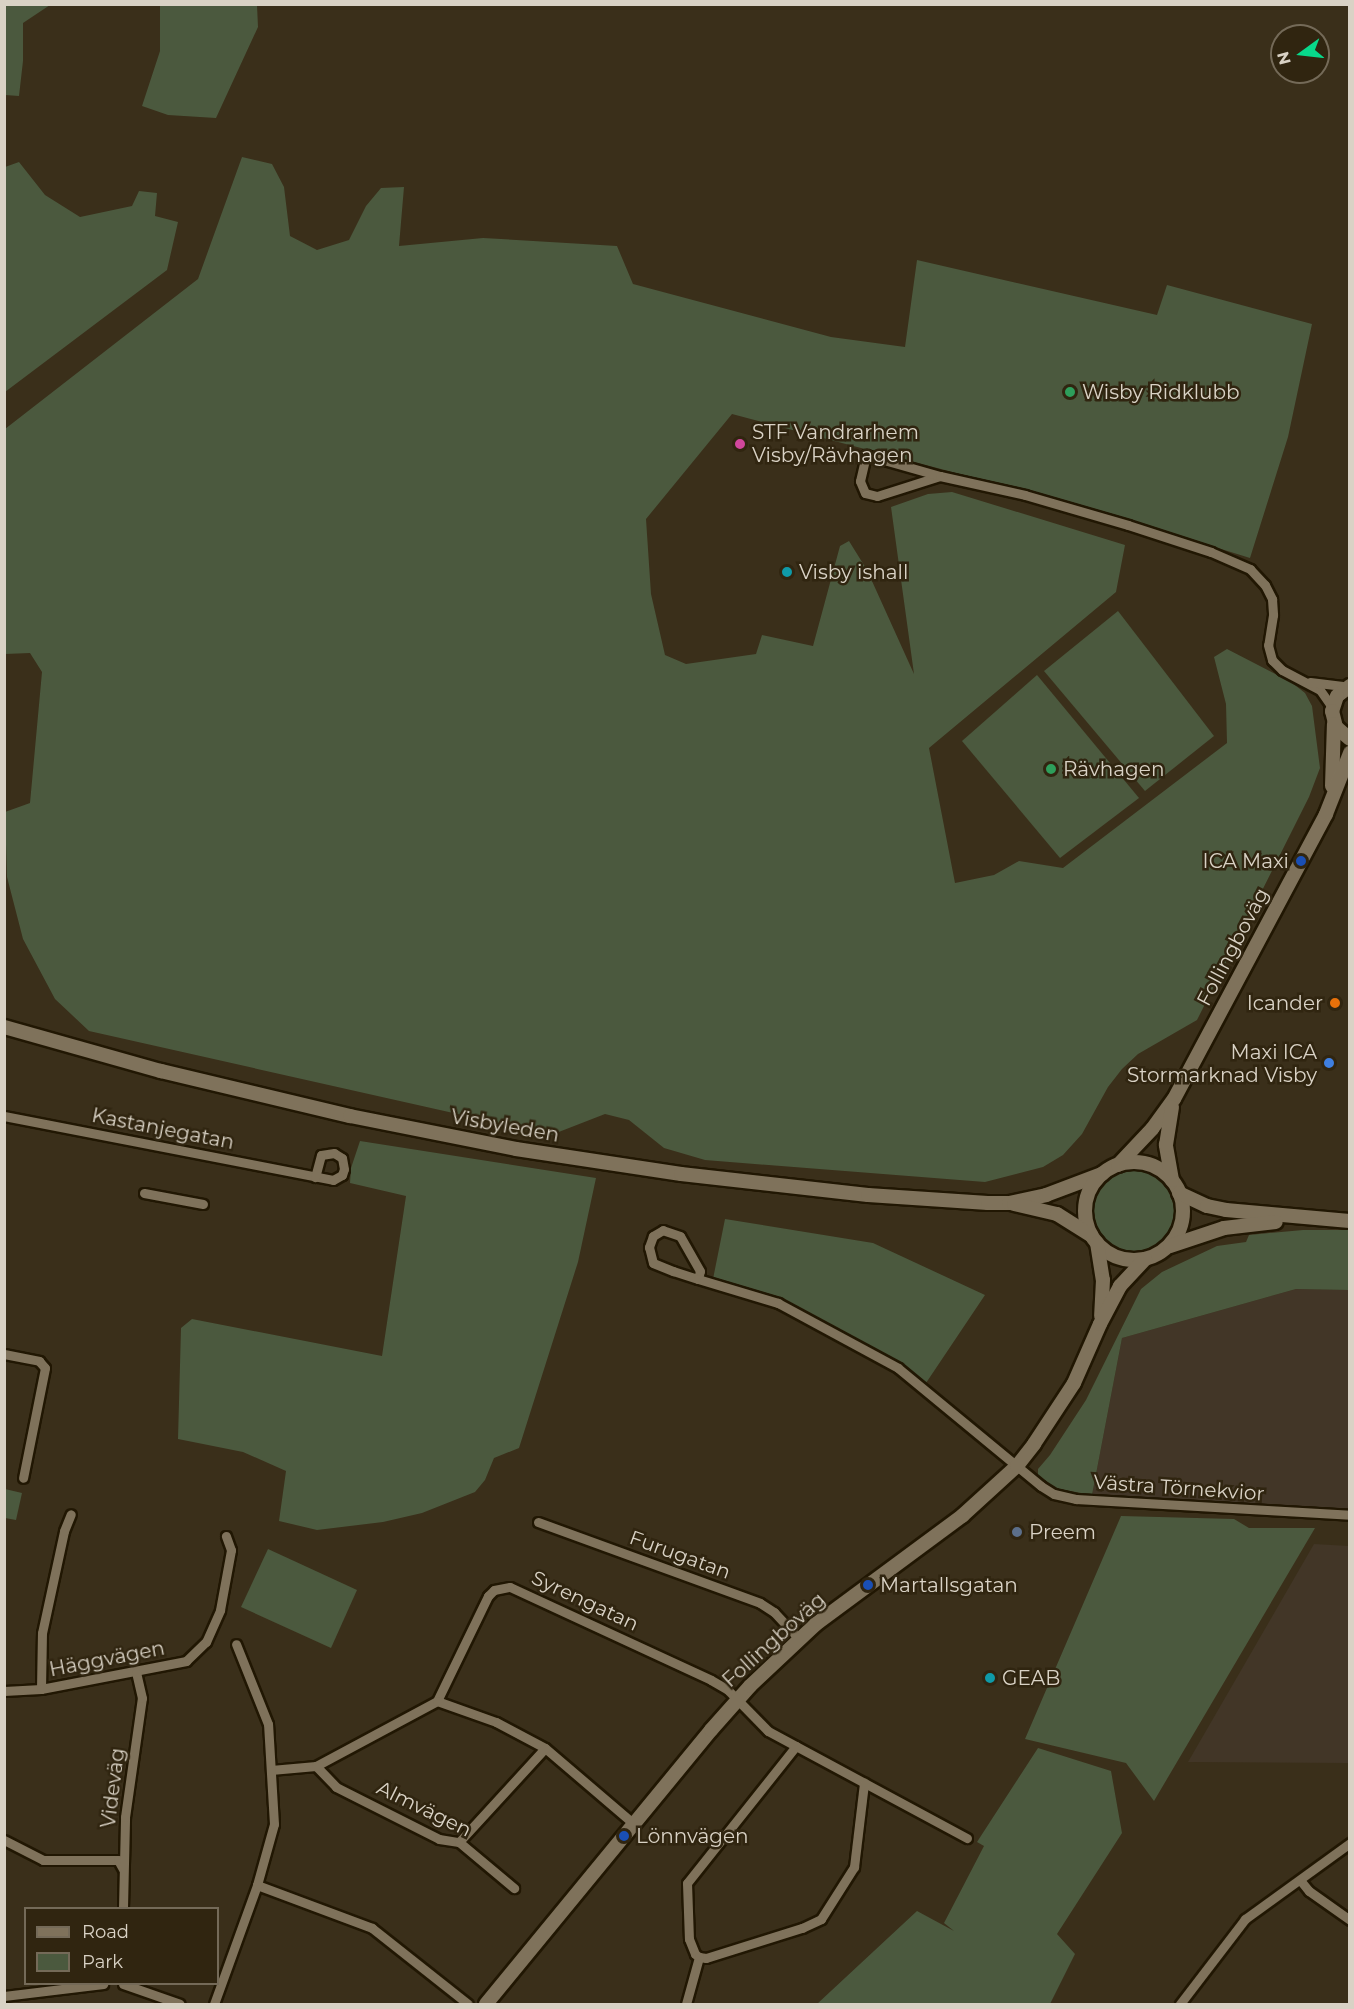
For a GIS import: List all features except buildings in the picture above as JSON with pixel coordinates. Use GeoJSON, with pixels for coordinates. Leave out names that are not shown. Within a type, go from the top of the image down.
{"type":"FeatureCollection","features":[{"type":"Feature","properties":{"kind":"main road"},"geometry":{"type":"LineString","coordinates":[[1332,707],[1339,693],[1349,687]]}},
{"type":"Feature","properties":{"kind":"main road","name":"Follingboväg"},"geometry":{"type":"LineString","coordinates":[[1326,814],[1334,775],[1332,707]]}},
{"type":"Feature","properties":{"kind":"main road"},"geometry":{"type":"LineString","coordinates":[[1334,724],[1340,733],[1350,739]]}},
{"type":"Feature","properties":{"kind":"main road","name":"Follingboväg"},"geometry":{"type":"LineString","coordinates":[[1118,1165],[1148,1134],[1174,1099],[1326,814],[1350,753]]}},
{"type":"Feature","properties":{"kind":"main road","name":"Visbyleden"},"geometry":{"type":"LineString","coordinates":[[4,1027],[268,1098],[516,1149],[681,1174],[868,1195],[1009,1203],[1057,1214],[1095,1240]]}},
{"type":"Feature","properties":{"kind":"main road","name":"Follingboväg"},"geometry":{"type":"LineString","coordinates":[[1172,1180],[1166,1132],[1174,1099]]}},
{"type":"Feature","properties":{"kind":"main road"},"geometry":{"type":"LineString","coordinates":[[1168,1247],[1178,1233],[1182,1222],[1182,1204],[1172,1180],[1156,1168],[1144,1163],[1118,1165],[1102,1174],[1090,1190],[1085,1217],[1095,1240],[1116,1257],[1127,1260],[1145,1259],[1168,1247],[1224,1228],[1309,1219]]}},
{"type":"Feature","properties":{"kind":"main road","name":"Visbyleden"},"geometry":{"type":"LineString","coordinates":[[1009,1203],[1059,1191],[1102,1174]]}},
{"type":"Feature","properties":{"kind":"main road"},"geometry":{"type":"LineString","coordinates":[[1179,1193],[1207,1206],[1309,1219],[1350,1221]]}},
{"type":"Feature","properties":{"kind":"main road","name":"Follingboväg"},"geometry":{"type":"LineString","coordinates":[[1095,1240],[1103,1280],[1100,1324]]}},
{"type":"Feature","properties":{"kind":"main road","name":"Follingboväg"},"geometry":{"type":"LineString","coordinates":[[486,2004],[736,1700],[799,1639],[962,1516],[1017,1466],[1074,1383],[1120,1286],[1145,1259]]}},
{"type":"Feature","properties":{"kind":"street"},"geometry":{"type":"LineString","coordinates":[[940,476],[877,496],[865,493],[860,481],[866,455],[940,476],[1025,495],[1128,525],[1211,552],[1250,569],[1265,585],[1272,599],[1272,622],[1268,645],[1272,660],[1282,670],[1308,681],[1320,690],[1332,707]]}},
{"type":"Feature","properties":{"kind":"street"},"geometry":{"type":"LineString","coordinates":[[1308,681],[1349,687]]}},
{"type":"Feature","properties":{"kind":"street","name":"Kastanjegatan"},"geometry":{"type":"LineString","coordinates":[[4,1116],[315,1176]]}},
{"type":"Feature","properties":{"kind":"street"},"geometry":{"type":"LineString","coordinates":[[144,1193],[203,1204]]}},
{"type":"Feature","properties":{"kind":"street"},"geometry":{"type":"LineString","coordinates":[[698,1279],[700,1271],[680,1236],[663,1230],[653,1236],[649,1247],[653,1263],[698,1279],[778,1303],[898,1368],[1017,1466]]}},
{"type":"Feature","properties":{"kind":"street"},"geometry":{"type":"LineString","coordinates":[[4,1354],[39,1360],[45,1368],[23,1478]]}},
{"type":"Feature","properties":{"kind":"street","name":"Västra Törnekvior"},"geometry":{"type":"LineString","coordinates":[[1017,1466],[1047,1490],[1076,1499],[1350,1515]]}},
{"type":"Feature","properties":{"kind":"street"},"geometry":{"type":"LineString","coordinates":[[41,1689],[42,1633],[64,1531],[71,1514]]}},
{"type":"Feature","properties":{"kind":"street","name":"Furugatan"},"geometry":{"type":"LineString","coordinates":[[538,1522],[760,1603],[774,1612],[799,1639]]}},
{"type":"Feature","properties":{"kind":"street","name":"Häggvägen"},"geometry":{"type":"LineString","coordinates":[[4,1691],[41,1689],[135,1673],[186,1661],[206,1642],[222,1600],[231,1550],[226,1536]]}},
{"type":"Feature","properties":{"kind":"street","name":"Syrengatan"},"geometry":{"type":"LineString","coordinates":[[436,1701],[488,1596],[494,1590],[507,1587],[711,1680],[728,1690],[768,1731],[967,1838]]}},
{"type":"Feature","properties":{"kind":"street"},"geometry":{"type":"LineString","coordinates":[[214,2004],[257,1885],[274,1824],[268,1724],[236,1644]]}},
{"type":"Feature","properties":{"kind":"street","name":"Videväg"},"geometry":{"type":"LineString","coordinates":[[123,1907],[125,1817],[142,1698],[135,1673]]}},
{"type":"Feature","properties":{"kind":"street"},"geometry":{"type":"LineString","coordinates":[[272,1770],[316,1766],[436,1701],[495,1722],[545,1748],[634,1824]]}},
{"type":"Feature","properties":{"kind":"street"},"geometry":{"type":"LineString","coordinates":[[796,1746],[687,1883],[688,1939],[695,1954],[699,1957],[706,1958],[802,1928],[821,1918],[854,1867],[864,1783]]}},
{"type":"Feature","properties":{"kind":"street"},"geometry":{"type":"LineString","coordinates":[[459,1842],[545,1748]]}},
{"type":"Feature","properties":{"kind":"street","name":"Almvägen"},"geometry":{"type":"LineString","coordinates":[[316,1766],[336,1787],[439,1839],[459,1842],[514,1888]]}},
{"type":"Feature","properties":{"kind":"street"},"geometry":{"type":"LineString","coordinates":[[4,1840],[34,1857],[51,1862],[118,1860],[121,1862],[124,1875]]}},
{"type":"Feature","properties":{"kind":"street"},"geometry":{"type":"LineString","coordinates":[[1180,2004],[1245,1919],[1350,1843]]}},
{"type":"Feature","properties":{"kind":"street"},"geometry":{"type":"LineString","coordinates":[[1300,1880],[1310,1891],[1350,1920]]}},
{"type":"Feature","properties":{"kind":"street"},"geometry":{"type":"LineString","coordinates":[[257,1885],[372,1928],[468,2004]]}},
{"type":"Feature","properties":{"kind":"street"},"geometry":{"type":"LineString","coordinates":[[686,2004],[699,1957]]}},
{"type":"Feature","properties":{"kind":"street"},"geometry":{"type":"LineString","coordinates":[[4,1996],[88,1985]]}},
{"type":"Feature","properties":{"kind":"street"},"geometry":{"type":"LineString","coordinates":[[128,1985],[180,2004]]}},
{"type":"Feature","properties":{"kind":"shaded area"},"geometry":{"type":"Polygon","coordinates":[[[1296,1289],[1349,1290],[1349,1509],[1266,1508],[1092,1495],[1122,1338],[1296,1289]]]}},
{"type":"Feature","properties":{"kind":"shaded area"},"geometry":{"type":"Polygon","coordinates":[[[1314,1544],[1349,1546],[1349,1763],[1188,1762],[1314,1544]]]}},
{"type":"Feature","properties":{"kind":"green space"},"geometry":{"type":"Polygon","coordinates":[[[4,5],[50,5],[23,23],[23,61],[19,96],[5,95],[4,5]]]}},
{"type":"Feature","properties":{"kind":"green space"},"geometry":{"type":"Polygon","coordinates":[[[160,5],[257,5],[258,27],[216,118],[168,115],[142,106],[160,51],[160,5]]]}},
{"type":"Feature","properties":{"kind":"green space"},"geometry":{"type":"Polygon","coordinates":[[[242,157],[272,164],[284,187],[290,236],[317,250],[349,240],[366,206],[381,188],[404,187],[399,246],[483,238],[617,246],[633,284],[831,337],[905,347],[917,260],[1157,315],[1167,285],[1312,324],[1288,437],[1250,558],[1086,507],[732,414],[646,519],[651,594],[665,655],[686,664],[756,654],[762,635],[813,646],[840,546],[849,541],[867,570],[914,674],[891,507],[928,494],[952,492],[1125,545],[1116,592],[929,748],[955,883],[994,875],[1019,861],[1063,868],[1227,743],[1226,704],[1214,657],[1227,649],[1291,682],[1305,693],[1312,706],[1320,768],[1309,797],[1197,1020],[1138,1054],[1122,1069],[1108,1087],[1082,1134],[1063,1155],[1043,1167],[985,1182],[705,1160],[664,1148],[629,1120],[605,1114],[551,1135],[89,1031],[55,999],[23,939],[7,877],[5,812],[30,803],[42,672],[30,653],[5,654],[5,429],[198,279],[242,157]]]}},
{"type":"Feature","properties":{"kind":"green space"},"geometry":{"type":"Polygon","coordinates":[[[19,162],[45,195],[80,217],[132,206],[139,191],[157,193],[155,216],[178,222],[167,270],[5,392],[5,167],[19,162]]]}},
{"type":"Feature","properties":{"kind":"green space"},"geometry":{"type":"Polygon","coordinates":[[[1118,611],[1214,736],[1145,791],[1044,671],[1118,611]]]}},
{"type":"Feature","properties":{"kind":"green space","name":"Rävhagen"},"geometry":{"type":"Polygon","coordinates":[[[1037,675],[1139,798],[1060,858],[962,741],[1037,675]]]}},
{"type":"Feature","properties":{"kind":"green space"},"geometry":{"type":"Polygon","coordinates":[[[360,1141],[596,1178],[578,1262],[519,1448],[494,1458],[485,1480],[475,1492],[422,1513],[383,1522],[317,1530],[279,1521],[286,1471],[243,1452],[178,1439],[181,1328],[192,1319],[382,1356],[406,1196],[350,1183],[351,1168],[360,1141]]]}},
{"type":"Feature","properties":{"kind":"green space"},"geometry":{"type":"Polygon","coordinates":[[[1134,1169],[1150,1172],[1164,1181],[1173,1195],[1176,1211],[1173,1227],[1164,1241],[1150,1250],[1134,1253],[1118,1250],[1104,1241],[1095,1227],[1092,1211],[1095,1195],[1104,1181],[1118,1172],[1134,1169]]]}},
{"type":"Feature","properties":{"kind":"green space"},"geometry":{"type":"Polygon","coordinates":[[[725,1219],[873,1243],[985,1295],[926,1383],[913,1372],[776,1298],[713,1279],[725,1219]]]}},
{"type":"Feature","properties":{"kind":"green space"},"geometry":{"type":"Polygon","coordinates":[[[1303,1230],[1349,1230],[1349,1290],[1296,1289],[1122,1338],[1092,1495],[1054,1488],[1044,1482],[1038,1475],[1038,1469],[1050,1455],[1086,1400],[1141,1289],[1162,1272],[1217,1246],[1246,1242],[1249,1235],[1303,1230]]]}},
{"type":"Feature","properties":{"kind":"green space"},"geometry":{"type":"Polygon","coordinates":[[[5,1489],[22,1493],[16,1520],[5,1518],[5,1489]]]}},
{"type":"Feature","properties":{"kind":"green space"},"geometry":{"type":"Polygon","coordinates":[[[1121,1516],[1234,1519],[1249,1528],[1315,1528],[1154,1801],[1126,1763],[1025,1739],[1121,1516]]]}},
{"type":"Feature","properties":{"kind":"green space"},"geometry":{"type":"Polygon","coordinates":[[[268,1549],[357,1590],[331,1648],[241,1607],[268,1549]]]}},
{"type":"Feature","properties":{"kind":"green space"},"geometry":{"type":"Polygon","coordinates":[[[1038,1748],[1111,1771],[1122,1833],[1057,1934],[1075,1954],[1050,2004],[817,2004],[917,1911],[954,1931],[944,1923],[984,1846],[977,1842],[1038,1748]]]}},
{"type":"Feature","properties":{"kind":"place","name":"Wisby Ridklubb"},"geometry":{"type":"Point","coordinates":[1070,392]}},
{"type":"Feature","properties":{"kind":"place","name":"STF Vandrarhem Visby/Rävhagen"},"geometry":{"type":"Point","coordinates":[740,444]}},
{"type":"Feature","properties":{"kind":"place","name":"Visby ishall"},"geometry":{"type":"Point","coordinates":[787,572]}},
{"type":"Feature","properties":{"kind":"place","name":"Rävhagen"},"geometry":{"type":"Point","coordinates":[1051,769]}},
{"type":"Feature","properties":{"kind":"place","name":"ICA Maxi"},"geometry":{"type":"Point","coordinates":[1301,861]}},
{"type":"Feature","properties":{"kind":"place","name":"Icander"},"geometry":{"type":"Point","coordinates":[1335,1003]}},
{"type":"Feature","properties":{"kind":"place","name":"Maxi ICA Stormarknad Visby"},"geometry":{"type":"Point","coordinates":[1329,1063]}},
{"type":"Feature","properties":{"kind":"place","name":"Preem"},"geometry":{"type":"Point","coordinates":[1017,1532]}},
{"type":"Feature","properties":{"kind":"place","name":"Martallsgatan"},"geometry":{"type":"Point","coordinates":[868,1585]}},
{"type":"Feature","properties":{"kind":"place","name":"GEAB"},"geometry":{"type":"Point","coordinates":[990,1678]}},
{"type":"Feature","properties":{"kind":"place","name":"Lönnvägen"},"geometry":{"type":"Point","coordinates":[624,1836]}}]}
